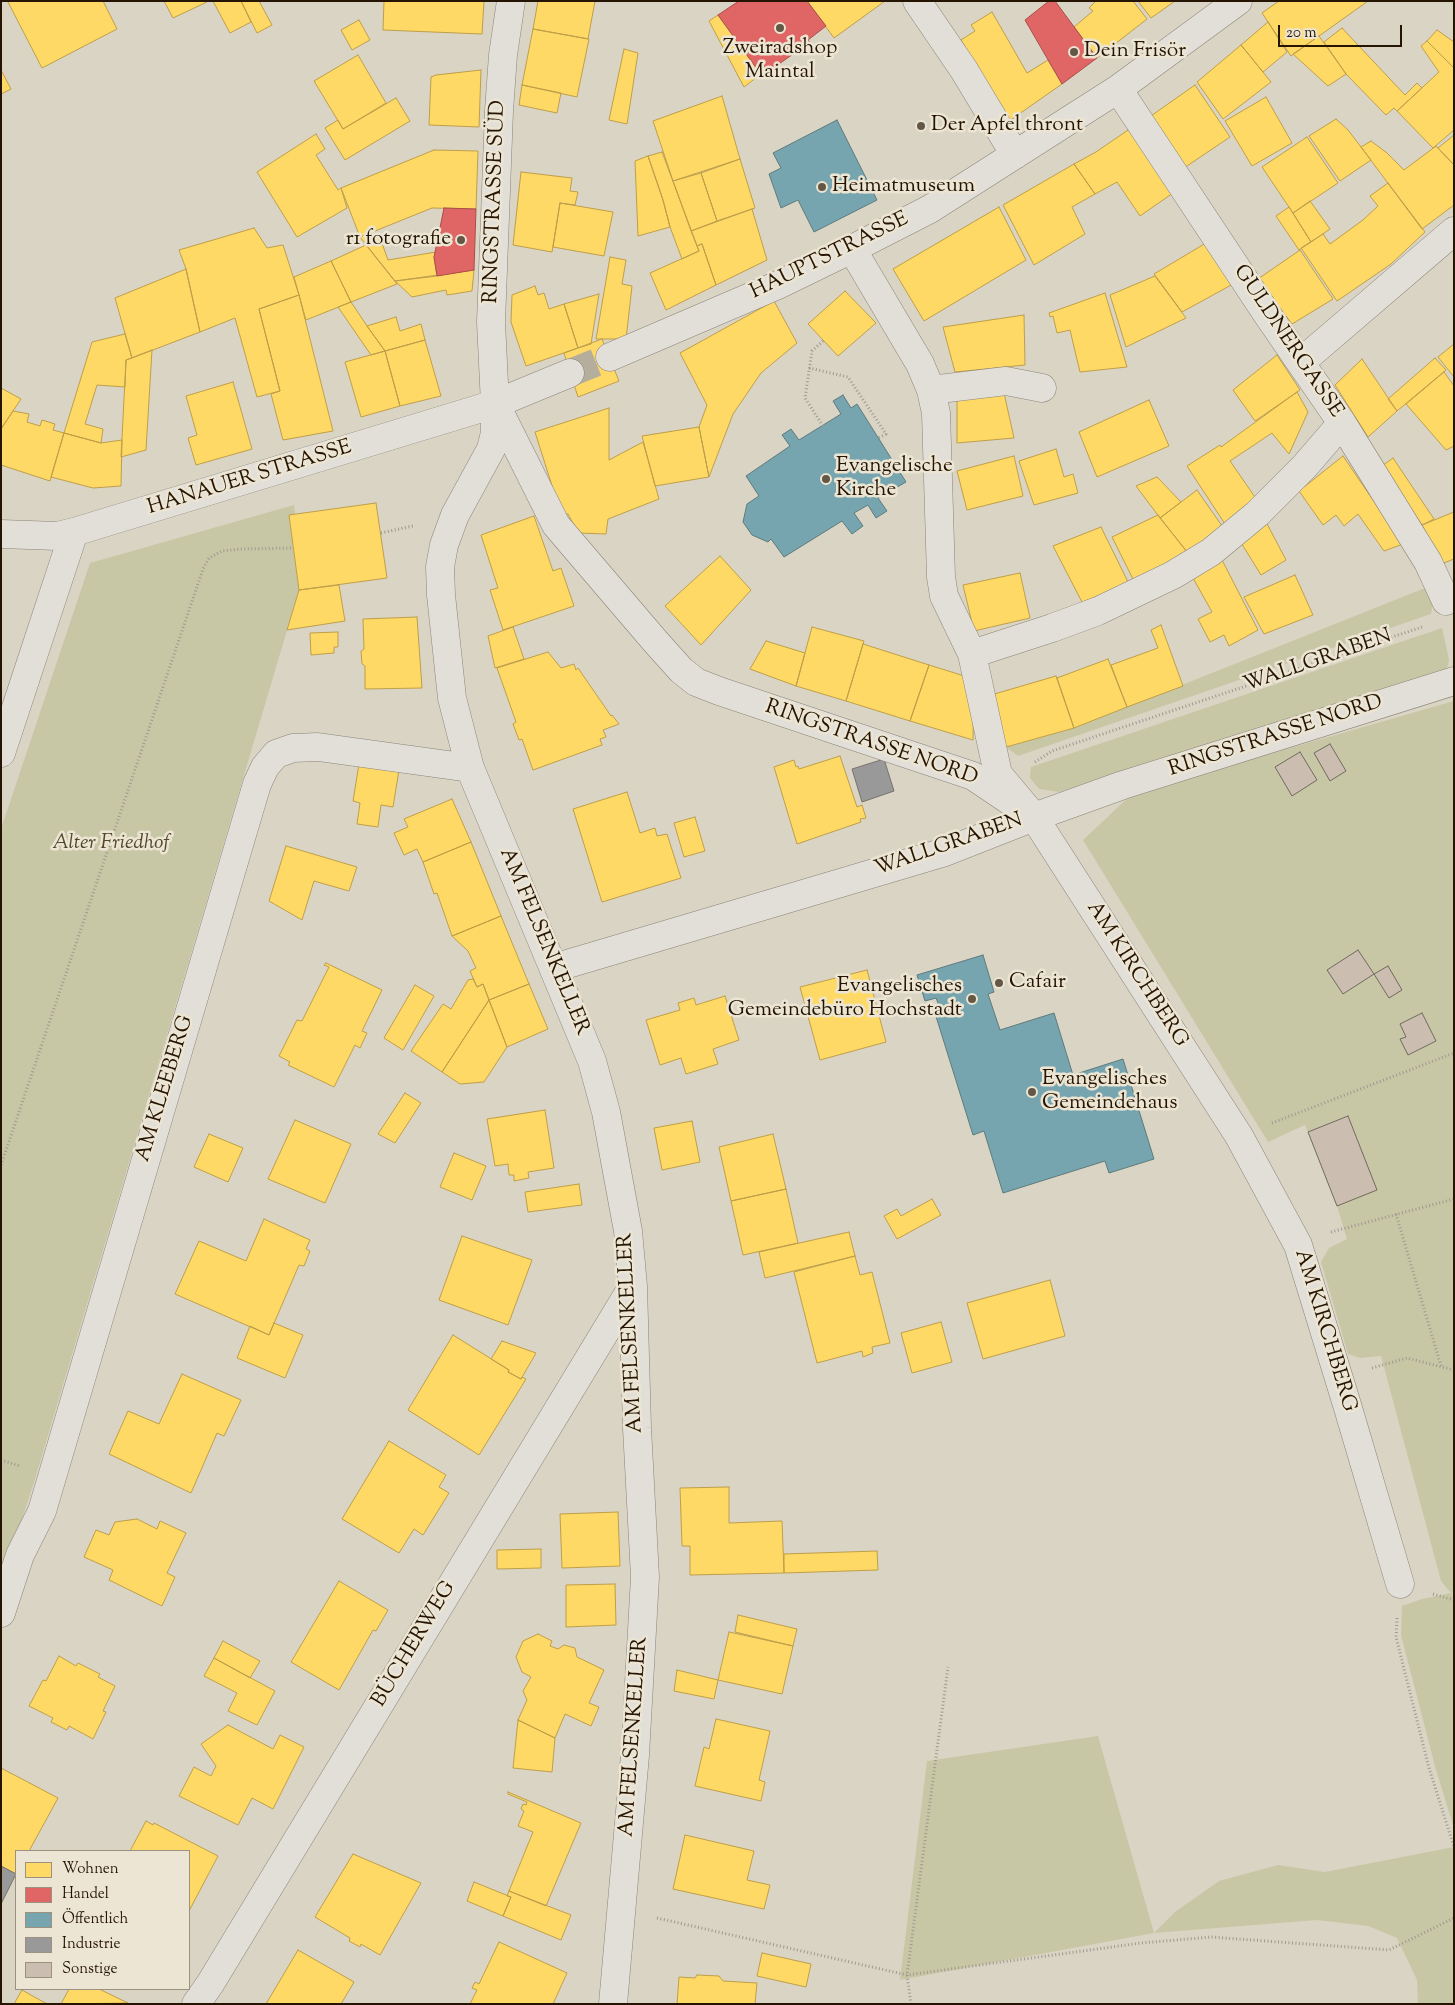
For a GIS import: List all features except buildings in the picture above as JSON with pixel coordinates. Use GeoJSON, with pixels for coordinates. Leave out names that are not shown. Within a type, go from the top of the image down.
{"type":"FeatureCollection","features":[{"type":"Feature","properties":{"kind":"street","name":"RINGSTRASSE SÜD"},"geometry":{"type":"LineString","coordinates":[[495,404],[491,322],[499,111],[503,55],[512,1]]}},
{"type":"Feature","properties":{"kind":"street"},"geometry":{"type":"LineString","coordinates":[[917,1],[964,70],[1015,156]]}},
{"type":"Feature","properties":{"kind":"street","name":"HAUPTSTRASSE"},"geometry":{"type":"LineString","coordinates":[[610,358],[778,285],[930,208],[1015,156],[1118,89],[1238,1]]}},
{"type":"Feature","properties":{"kind":"street","name":"GULDNERGASSE"},"geometry":{"type":"LineString","coordinates":[[1118,89],[1267,314],[1302,362],[1342,423],[1428,562],[1446,601]]}},
{"type":"Feature","properties":{"kind":"street"},"geometry":{"type":"LineString","coordinates":[[1302,362],[1454,231]]}},
{"type":"Feature","properties":{"kind":"street","name":"AM KIRCHBERG"},"geometry":{"type":"LineString","coordinates":[[852,249],[920,364],[931,390],[936,413],[944,596],[972,654],[998,774],[1034,817],[1239,1136],[1298,1245],[1400,1584]]}},
{"type":"Feature","properties":{"kind":"street"},"geometry":{"type":"LineString","coordinates":[[495,404],[570,373]]}},
{"type":"Feature","properties":{"kind":"street"},"geometry":{"type":"LineString","coordinates":[[931,390],[1006,381],[1042,388]]}},
{"type":"Feature","properties":{"kind":"street","name":"HANAUER STRASSE"},"geometry":{"type":"LineString","coordinates":[[1,534],[57,536],[74,532],[495,404]]}},
{"type":"Feature","properties":{"kind":"street","name":"AM FELSENKELLER"},"geometry":{"type":"LineString","coordinates":[[495,404],[495,433],[490,449],[455,515],[444,545],[440,566],[444,632],[452,698],[470,768],[592,1061],[606,1112],[628,1231],[633,1286],[637,1428],[645,1577],[635,1755],[613,2004]]}},
{"type":"Feature","properties":{"kind":"street","name":"RINGSTRASSE NORD"},"geometry":{"type":"LineString","coordinates":[[495,404],[556,525],[668,656],[696,682],[973,776],[1034,817],[1123,785],[1454,680]]}},
{"type":"Feature","properties":{"kind":"street"},"geometry":{"type":"LineString","coordinates":[[972,654],[1098,611],[1173,575],[1203,556],[1257,514],[1304,468],[1342,423]]}},
{"type":"Feature","properties":{"kind":"street"},"geometry":{"type":"LineString","coordinates":[[1,753],[74,532]]}},
{"type":"Feature","properties":{"kind":"street","name":"AM KLEEBERG"},"geometry":{"type":"LineString","coordinates":[[1,1612],[20,1555],[42,1511],[245,822],[264,766],[276,754],[293,748],[318,747],[470,768]]}},
{"type":"Feature","properties":{"kind":"street","name":"WALLGRABEN"},"geometry":{"type":"LineString","coordinates":[[554,968],[945,852],[1034,817]]}},
{"type":"Feature","properties":{"kind":"street","name":"BÜCHERWEG"},"geometry":{"type":"LineString","coordinates":[[196,2004],[633,1286]]}},
{"type":"Feature","properties":{"kind":"path"},"geometry":{"type":"LineString","coordinates":[[823,341],[812,352],[805,398],[823,426]]}},
{"type":"Feature","properties":{"kind":"path"},"geometry":{"type":"LineString","coordinates":[[809,368],[848,377],[886,434],[878,438]]}},
{"type":"Feature","properties":{"kind":"path"},"geometry":{"type":"LineString","coordinates":[[1,1165],[203,569],[209,558],[222,551],[294,548]]}},
{"type":"Feature","properties":{"kind":"path","name":"WALLGRABEN"},"geometry":{"type":"LineString","coordinates":[[1031,767],[1052,751],[1426,626]]}},
{"type":"Feature","properties":{"kind":"path"},"geometry":{"type":"LineString","coordinates":[[1239,1136],[1454,1053]]}},
{"type":"Feature","properties":{"kind":"path"},"geometry":{"type":"LineString","coordinates":[[1298,1245],[1344,1227],[1454,1199]]}},
{"type":"Feature","properties":{"kind":"path"},"geometry":{"type":"LineString","coordinates":[[1396,1214],[1441,1366]]}},
{"type":"Feature","properties":{"kind":"path"},"geometry":{"type":"LineString","coordinates":[[1338,1376],[1408,1358],[1454,1370]]}},
{"type":"Feature","properties":{"kind":"path"},"geometry":{"type":"LineString","coordinates":[[1400,1584],[1396,1637],[1429,1768],[1454,1847]]}},
{"type":"Feature","properties":{"kind":"path"},"geometry":{"type":"LineString","coordinates":[[911,2004],[907,1975],[948,1667]]}},
{"type":"Feature","properties":{"kind":"path"},"geometry":{"type":"LineString","coordinates":[[621,1909],[907,1975],[1141,1943],[1211,1937],[1388,1950],[1454,1918]]}},
{"type":"Feature","properties":{"kind":"green space","name":"Alter Friedhof"},"geometry":{"type":"Polygon","coordinates":[[[294,505],[295,514],[289,516],[299,590],[35,1479],[1,1584],[1,829],[90,563],[294,505]]]}},
{"type":"Feature","properties":{"kind":"green space"},"geometry":{"type":"Polygon","coordinates":[[[1425,588],[1433,603],[1431,614],[1018,756],[1006,747],[1074,728],[1425,588]]]}},
{"type":"Feature","properties":{"kind":"green space"},"geometry":{"type":"Polygon","coordinates":[[[1442,628],[1449,659],[1447,670],[1059,792],[1039,789],[1030,778],[1031,767],[1442,628]]]}},
{"type":"Feature","properties":{"kind":"green space"},"geometry":{"type":"Polygon","coordinates":[[[1454,701],[1454,1592],[1452,1593],[1454,1604],[1454,1828],[1436,1770],[1401,1635],[1402,1606],[1422,1599],[1451,1593],[1441,1581],[1381,1356],[1360,1358],[1348,1354],[1321,1262],[1329,1248],[1347,1239],[1337,1206],[1305,1125],[1268,1142],[1083,840],[1133,793],[1454,701]]]}},
{"type":"Feature","properties":{"kind":"green space"},"geometry":{"type":"Polygon","coordinates":[[[1098,1736],[1154,1933],[900,1980],[927,1761],[1098,1736]]]}},
{"type":"Feature","properties":{"kind":"green space"},"geometry":{"type":"Polygon","coordinates":[[[1454,1847],[1454,2004],[1418,2004],[1417,1980],[1397,1938],[1368,1926],[1317,1920],[1154,1933],[1175,1912],[1219,1881],[1278,1865],[1325,1872],[1454,1847]]]}},
{"type":"Feature","properties":{"kind":"tunnel"},"geometry":{"type":"LineString","coordinates":[[570,373],[610,357]]}},
{"type":"Feature","properties":{"kind":"place","name":"Zweiradshop Maintal"},"geometry":{"type":"Point","coordinates":[780,28]}},
{"type":"Feature","properties":{"kind":"place","name":"Dein Frisör"},"geometry":{"type":"Point","coordinates":[1074,52]}},
{"type":"Feature","properties":{"kind":"place","name":"Der Apfel thront"},"geometry":{"type":"Point","coordinates":[921,126]}},
{"type":"Feature","properties":{"kind":"place","name":"Heimatmuseum"},"geometry":{"type":"Point","coordinates":[822,187]}},
{"type":"Feature","properties":{"kind":"place","name":"r1 fotografie"},"geometry":{"type":"Point","coordinates":[461,240]}},
{"type":"Feature","properties":{"kind":"place","name":"Evangelische Kirche"},"geometry":{"type":"Point","coordinates":[826,479]}},
{"type":"Feature","properties":{"kind":"place","name":"Cafair"},"geometry":{"type":"Point","coordinates":[999,983]}},
{"type":"Feature","properties":{"kind":"place","name":"Evangelisches Gemeindebüro Hochstadt"},"geometry":{"type":"Point","coordinates":[972,999]}},
{"type":"Feature","properties":{"kind":"place","name":"Evangelisches Gemeindehaus"},"geometry":{"type":"Point","coordinates":[1032,1092]}}]}
